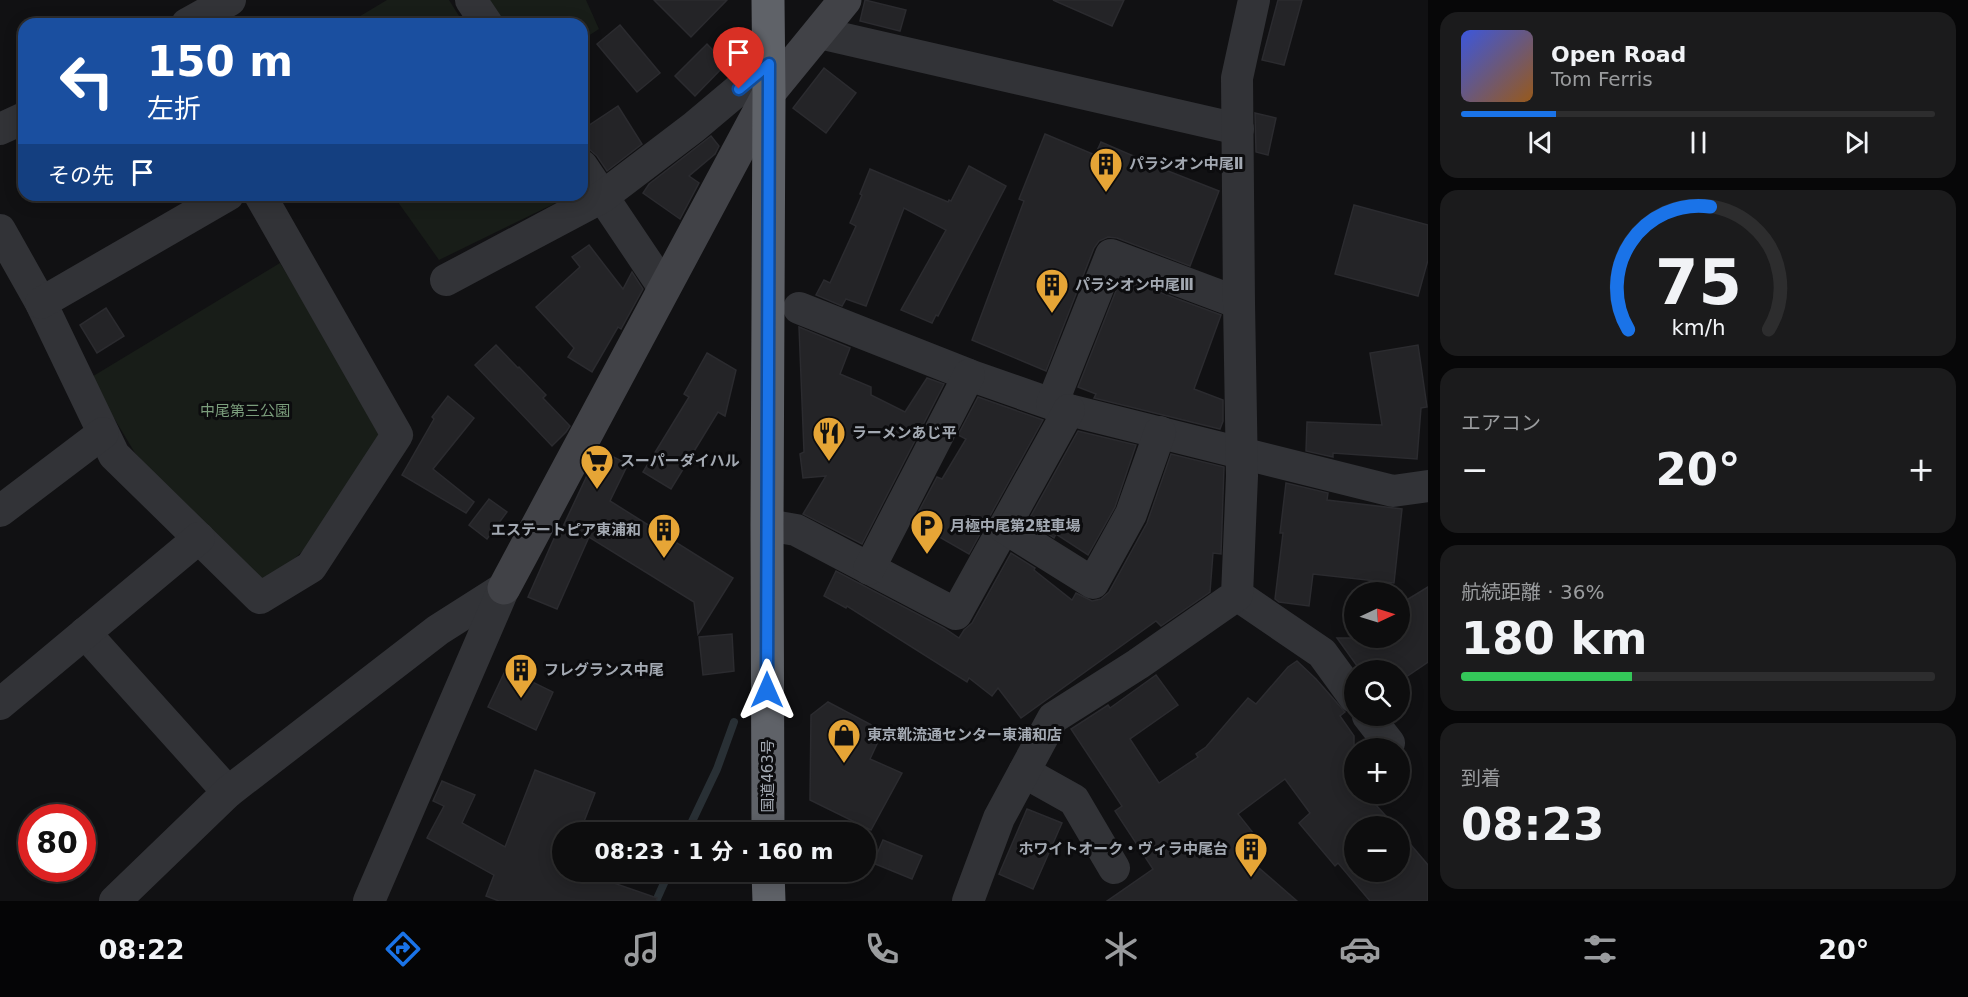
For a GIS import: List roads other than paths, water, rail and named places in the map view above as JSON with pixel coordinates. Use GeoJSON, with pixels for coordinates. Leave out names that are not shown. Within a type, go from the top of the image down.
{"type":"FeatureCollection","features":[{"type":"Feature","properties":{"kind":"highway","name":"国道463号"},"geometry":{"type":"LineString","coordinates":[[768,0],[769,79],[786,302],[766,525],[768,822]]}},
{"type":"Feature","properties":{"kind":"highway"},"geometry":{"type":"LineString","coordinates":[[768,882],[768,901]]}},
{"type":"Feature","properties":{"kind":"street"},"geometry":{"type":"LineString","coordinates":[[198,18],[230,0]]}},
{"type":"Feature","properties":{"kind":"street"},"geometry":{"type":"LineString","coordinates":[[471,0],[483,18]]}},
{"type":"Feature","properties":{"kind":"street"},"geometry":{"type":"LineString","coordinates":[[446,280],[602,197],[694,127],[769,79],[819,33],[845,0]]}},
{"type":"Feature","properties":{"kind":"street"},"geometry":{"type":"LineString","coordinates":[[1237,595],[1242,452],[1238,78],[1254,0]]}},
{"type":"Feature","properties":{"kind":"street"},"geometry":{"type":"LineString","coordinates":[[819,33],[1238,129]]}},
{"type":"Feature","properties":{"kind":"street"},"geometry":{"type":"LineString","coordinates":[[369,901],[504,588],[664,288],[769,79]]}},
{"type":"Feature","properties":{"kind":"street"},"geometry":{"type":"LineString","coordinates":[[0,129],[18,121]]}},
{"type":"Feature","properties":{"kind":"street"},"geometry":{"type":"LineString","coordinates":[[588,175],[664,288]]}},
{"type":"Feature","properties":{"kind":"street"},"geometry":{"type":"LineString","coordinates":[[41,303],[218,201]]}},
{"type":"Feature","properties":{"kind":"street"},"geometry":{"type":"LineString","coordinates":[[0,230],[41,303],[114,455],[260,597],[311,567],[397,435],[263,201]]}},
{"type":"Feature","properties":{"kind":"street"},"geometry":{"type":"LineString","coordinates":[[766,525],[796,530],[956,614],[1005,528],[1061,407],[1111,255],[1239,303]]}},
{"type":"Feature","properties":{"kind":"street"},"geometry":{"type":"LineString","coordinates":[[786,302],[969,375],[1061,407],[1393,491],[1428,486]]}},
{"type":"Feature","properties":{"kind":"street"},"geometry":{"type":"LineString","coordinates":[[869,569],[969,375]]}},
{"type":"Feature","properties":{"kind":"street"},"geometry":{"type":"LineString","coordinates":[[1005,528],[1093,583],[1131,514],[1160,432]]}},
{"type":"Feature","properties":{"kind":"street"},"geometry":{"type":"LineString","coordinates":[[0,512],[103,433]]}},
{"type":"Feature","properties":{"kind":"street"},"geometry":{"type":"LineString","coordinates":[[0,704],[199,538]]}},
{"type":"Feature","properties":{"kind":"street"},"geometry":{"type":"LineString","coordinates":[[116,901],[228,792],[438,630],[504,588]]}},
{"type":"Feature","properties":{"kind":"street"},"geometry":{"type":"LineString","coordinates":[[1237,595],[1322,653],[1344,683]]}},
{"type":"Feature","properties":{"kind":"street"},"geometry":{"type":"LineString","coordinates":[[968,901],[999,818],[1053,718],[1138,664],[1237,595]]}},
{"type":"Feature","properties":{"kind":"street"},"geometry":{"type":"LineString","coordinates":[[85,633],[228,792]]}},
{"type":"Feature","properties":{"kind":"street"},"geometry":{"type":"LineString","coordinates":[[1376,726],[1385,738]]}},
{"type":"Feature","properties":{"kind":"street"},"geometry":{"type":"LineString","coordinates":[[1024,772],[1074,800],[1114,868]]}},
{"type":"Feature","properties":{"kind":"waterway"},"geometry":{"type":"LineString","coordinates":[[692,822],[717,769],[734,722]]}},
{"type":"Feature","properties":{"kind":"waterway"},"geometry":{"type":"LineString","coordinates":[[656,901],[665,882]]}},
{"type":"Feature","properties":{"kind":"place","name":"パラシオン中尾Ⅱ"},"geometry":{"type":"Point","coordinates":[1106,193]}},
{"type":"Feature","properties":{"kind":"place","name":"パラシオン中尾Ⅲ"},"geometry":{"type":"Point","coordinates":[1052,314]}},
{"type":"Feature","properties":{"kind":"place","name":"ラーメンあじ平"},"geometry":{"type":"Point","coordinates":[829,462]}},
{"type":"Feature","properties":{"kind":"place","name":"スーパーダイハル"},"geometry":{"type":"Point","coordinates":[597,490]}},
{"type":"Feature","properties":{"kind":"place","name":"月極中尾第2駐車場"},"geometry":{"type":"Point","coordinates":[927,555]}},
{"type":"Feature","properties":{"kind":"place","name":"エステートピア東浦和"},"geometry":{"type":"Point","coordinates":[664,559]}},
{"type":"Feature","properties":{"kind":"place","name":"フレグランス中尾"},"geometry":{"type":"Point","coordinates":[521,699]}},
{"type":"Feature","properties":{"kind":"place","name":"東京靴流通センター東浦和店"},"geometry":{"type":"Point","coordinates":[844,764]}},
{"type":"Feature","properties":{"kind":"place","name":"ホワイトオーク・ヴィラ中尾台"},"geometry":{"type":"Point","coordinates":[1251,878]}},
{"type":"Feature","properties":{"kind":"park label","name":"中尾第三公園"},"geometry":{"type":"Point","coordinates":[245,411]}}]}
